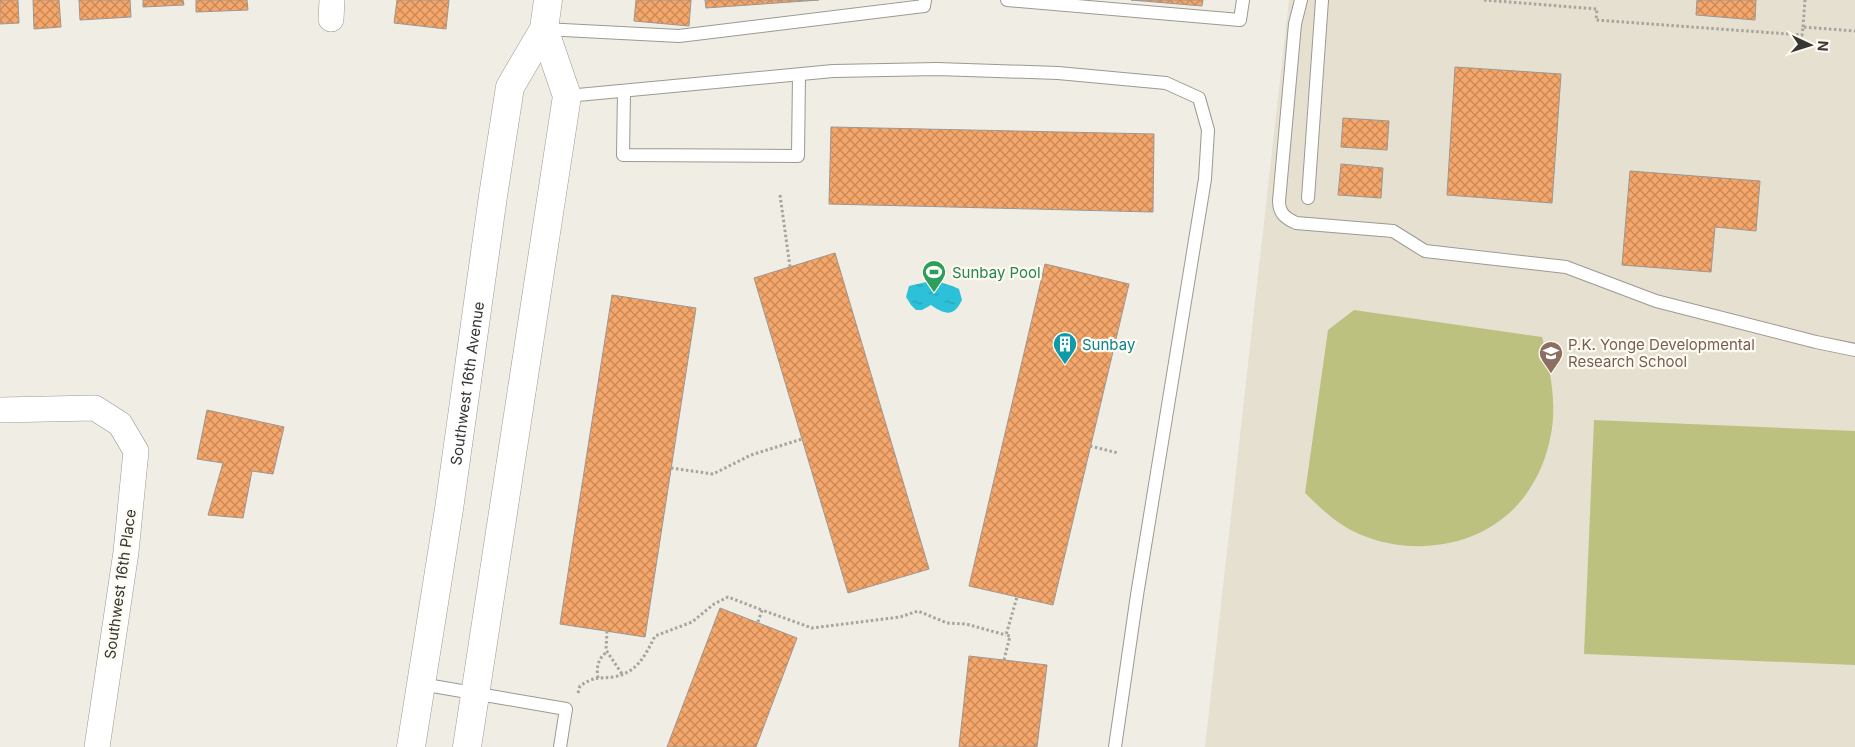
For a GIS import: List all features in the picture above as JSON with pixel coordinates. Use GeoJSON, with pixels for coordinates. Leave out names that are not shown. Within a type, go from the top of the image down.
{"type":"FeatureCollection","features":[{"type":"Feature","properties":{"kind":"main road","name":"Southwest 16th Avenue"},"geometry":{"type":"LineString","coordinates":[[411,747],[449,509],[510,87],[544,29],[548,0]]}},
{"type":"Feature","properties":{"kind":"main road","name":"Southwest 16th Avenue"},"geometry":{"type":"LineString","coordinates":[[467,747],[567,96],[544,29]]}},
{"type":"Feature","properties":{"kind":"street","name":"Southwest 16th Place"},"geometry":{"type":"LineString","coordinates":[[0,410],[94,408],[120,424],[136,451],[126,552],[96,747]]}},
{"type":"Feature","properties":{"kind":"lane"},"geometry":{"type":"LineString","coordinates":[[544,29],[679,36],[924,6],[925,0]]}},
{"type":"Feature","properties":{"kind":"lane"},"geometry":{"type":"LineString","coordinates":[[1007,0],[1240,20],[1243,0]]}},
{"type":"Feature","properties":{"kind":"lane"},"geometry":{"type":"LineString","coordinates":[[1301,0],[1296,24],[1279,201],[1279,208],[1283,216],[1289,220],[1296,223],[1393,231],[1425,251],[1566,267],[1656,301],[1816,342],[1855,350]]}},
{"type":"Feature","properties":{"kind":"lane"},"geometry":{"type":"LineString","coordinates":[[1308,198],[1322,0]]}},
{"type":"Feature","properties":{"kind":"lane"},"geometry":{"type":"LineString","coordinates":[[567,96],[833,71],[937,69],[1058,72],[1166,83],[1199,98],[1208,130],[1205,179],[1137,595],[1115,747]]}},
{"type":"Feature","properties":{"kind":"lane"},"geometry":{"type":"LineString","coordinates":[[624,92],[623,155],[798,156],[798,75]]}},
{"type":"Feature","properties":{"kind":"lane"},"geometry":{"type":"LineString","coordinates":[[421,684],[566,709],[560,747]]}},
{"type":"Feature","properties":{"kind":"path"},"geometry":{"type":"LineString","coordinates":[[1484,0],[1597,9],[1596,20],[1802,36],[1805,0]]}},
{"type":"Feature","properties":{"kind":"path"},"geometry":{"type":"LineString","coordinates":[[1803,27],[1855,31]]}},
{"type":"Feature","properties":{"kind":"path"},"geometry":{"type":"LineString","coordinates":[[780,195],[790,267]]}},
{"type":"Feature","properties":{"kind":"path"},"geometry":{"type":"LineString","coordinates":[[671,468],[713,474],[751,455],[802,439]]}},
{"type":"Feature","properties":{"kind":"path"},"geometry":{"type":"LineString","coordinates":[[1090,446],[1118,453]]}},
{"type":"Feature","properties":{"kind":"path"},"geometry":{"type":"LineString","coordinates":[[577,696],[580,686],[592,678],[614,676],[633,670],[645,656],[655,636],[692,622],[714,604],[728,597],[812,628],[900,617],[918,612],[947,623],[966,624],[1010,636],[1004,660]]}},
{"type":"Feature","properties":{"kind":"path"},"geometry":{"type":"LineString","coordinates":[[1006,635],[1017,597]]}},
{"type":"Feature","properties":{"kind":"path"},"geometry":{"type":"LineString","coordinates":[[758,622],[762,610]]}},
{"type":"Feature","properties":{"kind":"path"},"geometry":{"type":"LineString","coordinates":[[607,631],[606,650],[622,674]]}},
{"type":"Feature","properties":{"kind":"path"},"geometry":{"type":"LineString","coordinates":[[598,678],[598,664],[607,652]]}},
{"type":"Feature","properties":{"kind":"shaded area","name":"P.K. Yonge Developmental Research School"},"geometry":{"type":"Polygon","coordinates":[[[1289,0],[1855,0],[1855,747],[1205,747],[1289,0]]]}},
{"type":"Feature","properties":{"kind":"green space"},"geometry":{"type":"Polygon","coordinates":[[[1354,310],[1542,337],[1553,401],[1552,426],[1548,447],[1537,476],[1524,497],[1508,514],[1490,527],[1470,537],[1448,543],[1425,546],[1380,541],[1359,534],[1344,526],[1305,493],[1328,330],[1354,310]]]}},
{"type":"Feature","properties":{"kind":"green space"},"geometry":{"type":"Polygon","coordinates":[[[1594,420],[1855,431],[1855,665],[1584,654],[1594,420]]]}},
{"type":"Feature","properties":{"kind":"water","name":"Sunbay Pool"},"geometry":{"type":"Polygon","coordinates":[[[935,280],[959,289],[962,300],[959,306],[952,312],[941,311],[931,305],[922,310],[916,310],[906,297],[909,286],[935,280]]]}},
{"type":"Feature","properties":{"kind":"building"},"geometry":{"type":"Polygon","coordinates":[[[0,0],[18,0],[19,23],[0,24],[0,0]]]}},
{"type":"Feature","properties":{"kind":"building"},"geometry":{"type":"Polygon","coordinates":[[[33,0],[59,0],[61,27],[34,29],[33,0]]]}},
{"type":"Feature","properties":{"kind":"building"},"geometry":{"type":"Polygon","coordinates":[[[79,0],[130,0],[131,17],[80,20],[79,0]]]}},
{"type":"Feature","properties":{"kind":"building"},"geometry":{"type":"Polygon","coordinates":[[[143,0],[183,0],[184,5],[143,7],[143,0]]]}},
{"type":"Feature","properties":{"kind":"building"},"geometry":{"type":"Polygon","coordinates":[[[196,0],[247,0],[248,10],[196,12],[196,0]]]}},
{"type":"Feature","properties":{"kind":"building"},"geometry":{"type":"Polygon","coordinates":[[[397,0],[449,0],[446,29],[394,23],[397,0]]]}},
{"type":"Feature","properties":{"kind":"building"},"geometry":{"type":"Polygon","coordinates":[[[636,0],[691,0],[689,26],[634,21],[636,0]]]}},
{"type":"Feature","properties":{"kind":"building"},"geometry":{"type":"Polygon","coordinates":[[[705,0],[819,0],[706,8],[705,0]]]}},
{"type":"Feature","properties":{"kind":"building"},"geometry":{"type":"Polygon","coordinates":[[[1131,0],[1203,0],[1202,6],[1131,0]]]}},
{"type":"Feature","properties":{"kind":"building"},"geometry":{"type":"Polygon","coordinates":[[[1697,0],[1756,0],[1755,20],[1696,15],[1697,0]]]}},
{"type":"Feature","properties":{"kind":"building"},"geometry":{"type":"Polygon","coordinates":[[[1455,67],[1561,74],[1552,203],[1447,195],[1455,67]]]}},
{"type":"Feature","properties":{"kind":"building"},"geometry":{"type":"Polygon","coordinates":[[[1343,118],[1389,121],[1387,150],[1341,147],[1343,118]]]}},
{"type":"Feature","properties":{"kind":"building"},"geometry":{"type":"Polygon","coordinates":[[[831,127],[1154,134],[1153,212],[829,204],[831,127]]]}},
{"type":"Feature","properties":{"kind":"building"},"geometry":{"type":"Polygon","coordinates":[[[1341,164],[1383,168],[1381,198],[1338,195],[1341,164]]]}},
{"type":"Feature","properties":{"kind":"building"},"geometry":{"type":"Polygon","coordinates":[[[1630,171],[1760,181],[1756,231],[1715,227],[1711,272],[1622,265],[1630,171]]]}},
{"type":"Feature","properties":{"kind":"building"},"geometry":{"type":"Polygon","coordinates":[[[835,253],[929,569],[848,593],[754,278],[835,253]]]}},
{"type":"Feature","properties":{"kind":"building","name":"Sunbay"},"geometry":{"type":"Polygon","coordinates":[[[1045,264],[1129,284],[1053,605],[969,586],[1045,264]]]}},
{"type":"Feature","properties":{"kind":"building"},"geometry":{"type":"Polygon","coordinates":[[[612,295],[696,308],[645,637],[560,624],[612,295]]]}},
{"type":"Feature","properties":{"kind":"building"},"geometry":{"type":"Polygon","coordinates":[[[207,410],[284,427],[273,474],[252,471],[243,518],[208,515],[223,463],[197,459],[207,410]]]}},
{"type":"Feature","properties":{"kind":"building"},"geometry":{"type":"Polygon","coordinates":[[[720,608],[797,638],[756,747],[667,747],[720,608]]]}},
{"type":"Feature","properties":{"kind":"building"},"geometry":{"type":"Polygon","coordinates":[[[969,656],[1047,665],[1037,747],[959,747],[969,656]]]}},
{"type":"Feature","properties":{"kind":"place","name":"Sunbay Pool"},"geometry":{"type":"Point","coordinates":[934,293]}},
{"type":"Feature","properties":{"kind":"place","name":"Sunbay"},"geometry":{"type":"Point","coordinates":[1065,365]}},
{"type":"Feature","properties":{"kind":"place","name":"P.K. Yonge Developmental Research School"},"geometry":{"type":"Point","coordinates":[1551,374]}}]}
